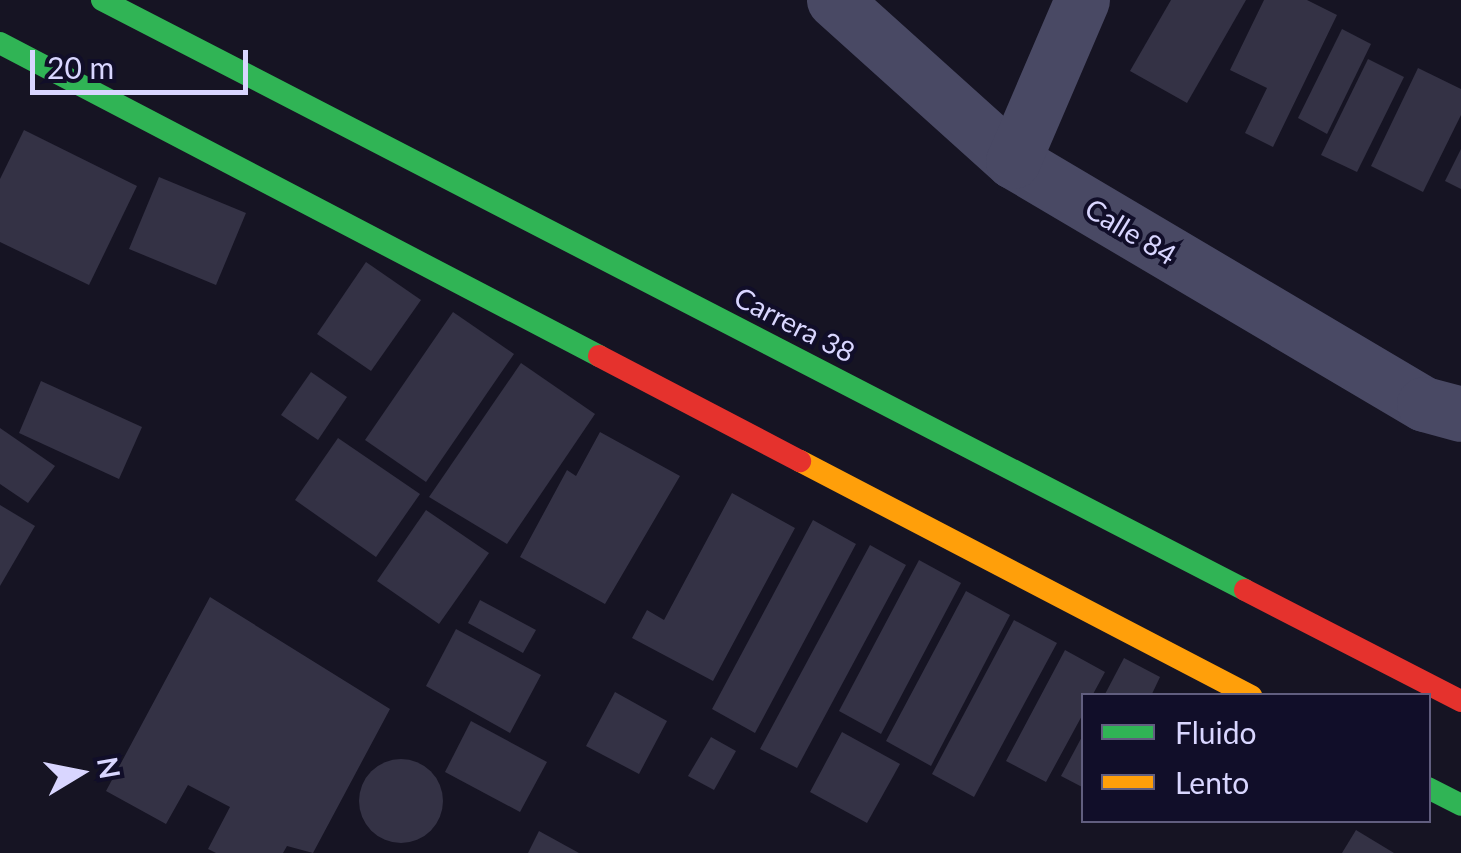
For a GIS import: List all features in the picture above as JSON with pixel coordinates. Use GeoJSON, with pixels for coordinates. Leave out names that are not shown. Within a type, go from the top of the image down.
{"type":"FeatureCollection","features":[{"type":"Feature","properties":{"kind":"main road","name":"Carrera 38"},"geometry":{"type":"LineString","coordinates":[[102,0],[1461,701]]}},
{"type":"Feature","properties":{"kind":"main road"},"geometry":{"type":"LineString","coordinates":[[0,44],[1244,693]]}},
{"type":"Feature","properties":{"kind":"main road"},"geometry":{"type":"LineString","coordinates":[[1431,790],[1461,805]]}},
{"type":"Feature","properties":{"kind":"street","name":"Calle 84"},"geometry":{"type":"LineString","coordinates":[[834,0],[1013,161],[1424,404],[1461,414]]}},
{"type":"Feature","properties":{"kind":"street"},"geometry":{"type":"LineString","coordinates":[[1013,161],[1082,0]]}},
{"type":"Feature","properties":{"kind":"building"},"geometry":{"type":"Polygon","coordinates":[[[1171,0],[1246,0],[1187,103],[1130,71],[1171,0]]]}},
{"type":"Feature","properties":{"kind":"building"},"geometry":{"type":"Polygon","coordinates":[[[1264,0],[1307,0],[1337,15],[1273,147],[1245,133],[1267,88],[1230,70],[1264,0]]]}},
{"type":"Feature","properties":{"kind":"building"},"geometry":{"type":"Polygon","coordinates":[[[1342,29],[1371,44],[1327,134],[1298,118],[1342,29]]]}},
{"type":"Feature","properties":{"kind":"building"},"geometry":{"type":"Polygon","coordinates":[[[1368,59],[1404,77],[1357,172],[1321,155],[1368,59]]]}},
{"type":"Feature","properties":{"kind":"building"},"geometry":{"type":"Polygon","coordinates":[[[1418,68],[1461,89],[1461,115],[1423,192],[1371,166],[1418,68]]]}},
{"type":"Feature","properties":{"kind":"building"},"geometry":{"type":"Polygon","coordinates":[[[24,130],[137,186],[89,285],[0,242],[0,179],[24,130]]]}},
{"type":"Feature","properties":{"kind":"building"},"geometry":{"type":"Polygon","coordinates":[[[1461,149],[1461,189],[1445,181],[1461,149]]]}},
{"type":"Feature","properties":{"kind":"building"},"geometry":{"type":"Polygon","coordinates":[[[159,177],[246,213],[216,285],[129,249],[159,177]]]}},
{"type":"Feature","properties":{"kind":"building"},"geometry":{"type":"Polygon","coordinates":[[[366,262],[421,300],[371,371],[317,334],[366,262]]]}},
{"type":"Feature","properties":{"kind":"building"},"geometry":{"type":"Polygon","coordinates":[[[453,312],[514,354],[426,482],[365,440],[453,312]]]}},
{"type":"Feature","properties":{"kind":"building"},"geometry":{"type":"Polygon","coordinates":[[[521,363],[595,414],[507,544],[429,497],[521,363]]]}},
{"type":"Feature","properties":{"kind":"building"},"geometry":{"type":"Polygon","coordinates":[[[311,372],[347,397],[318,440],[281,415],[311,372]]]}},
{"type":"Feature","properties":{"kind":"building"},"geometry":{"type":"Polygon","coordinates":[[[41,381],[142,427],[119,479],[19,433],[41,381]]]}},
{"type":"Feature","properties":{"kind":"building"},"geometry":{"type":"Polygon","coordinates":[[[0,428],[55,466],[28,503],[0,484],[0,428]]]}},
{"type":"Feature","properties":{"kind":"building"},"geometry":{"type":"Polygon","coordinates":[[[600,432],[680,476],[605,604],[520,557],[567,470],[576,476],[600,432]]]}},
{"type":"Feature","properties":{"kind":"building"},"geometry":{"type":"Polygon","coordinates":[[[338,438],[420,494],[376,557],[295,500],[338,438]]]}},
{"type":"Feature","properties":{"kind":"building"},"geometry":{"type":"Polygon","coordinates":[[[732,493],[795,528],[713,681],[632,638],[647,610],[664,620],[732,493]]]}},
{"type":"Feature","properties":{"kind":"building"},"geometry":{"type":"Polygon","coordinates":[[[0,505],[35,526],[0,586],[0,505]]]}},
{"type":"Feature","properties":{"kind":"building"},"geometry":{"type":"Polygon","coordinates":[[[426,510],[489,553],[439,624],[377,581],[426,510]]]}},
{"type":"Feature","properties":{"kind":"building"},"geometry":{"type":"Polygon","coordinates":[[[813,520],[856,544],[755,733],[712,709],[813,520]]]}},
{"type":"Feature","properties":{"kind":"building"},"geometry":{"type":"Polygon","coordinates":[[[870,545],[906,565],[797,768],[760,749],[870,545]]]}},
{"type":"Feature","properties":{"kind":"building"},"geometry":{"type":"Polygon","coordinates":[[[919,560],[961,583],[881,734],[839,711],[919,560]]]}},
{"type":"Feature","properties":{"kind":"building"},"geometry":{"type":"Polygon","coordinates":[[[966,591],[1010,615],[931,766],[886,741],[966,591]]]}},
{"type":"Feature","properties":{"kind":"building"},"geometry":{"type":"Polygon","coordinates":[[[210,597],[390,709],[313,853],[287,846],[283,853],[216,853],[208,849],[230,807],[188,785],[166,824],[106,791],[210,597]]]}},
{"type":"Feature","properties":{"kind":"building"},"geometry":{"type":"Polygon","coordinates":[[[480,600],[536,630],[523,653],[468,623],[480,600]]]}},
{"type":"Feature","properties":{"kind":"building"},"geometry":{"type":"Polygon","coordinates":[[[1014,620],[1057,643],[974,797],[932,774],[1014,620]]]}},
{"type":"Feature","properties":{"kind":"building"},"geometry":{"type":"Polygon","coordinates":[[[456,629],[541,675],[510,733],[426,686],[456,629]]]}},
{"type":"Feature","properties":{"kind":"building"},"geometry":{"type":"Polygon","coordinates":[[[1065,650],[1105,672],[1094,693],[1081,693],[1081,718],[1046,782],[1006,761],[1065,650]]]}},
{"type":"Feature","properties":{"kind":"building"},"geometry":{"type":"Polygon","coordinates":[[[1124,658],[1160,677],[1152,693],[1106,693],[1124,658]]]}},
{"type":"Feature","properties":{"kind":"building"},"geometry":{"type":"Polygon","coordinates":[[[615,692],[667,721],[639,774],[586,746],[615,692]]]}},
{"type":"Feature","properties":{"kind":"building"},"geometry":{"type":"Polygon","coordinates":[[[471,721],[547,762],[520,812],[445,772],[471,721]]]}},
{"type":"Feature","properties":{"kind":"building"},"geometry":{"type":"Polygon","coordinates":[[[842,732],[900,764],[867,823],[810,792],[842,732]]]}},
{"type":"Feature","properties":{"kind":"building"},"geometry":{"type":"Polygon","coordinates":[[[711,737],[736,751],[714,790],[688,776],[711,737]]]}},
{"type":"Feature","properties":{"kind":"building"},"geometry":{"type":"Polygon","coordinates":[[[1081,739],[1081,786],[1061,776],[1081,739]]]}},
{"type":"Feature","properties":{"kind":"building"},"geometry":{"type":"Polygon","coordinates":[[[401,759],[417,762],[436,778],[443,801],[440,817],[424,836],[401,843],[385,840],[366,824],[359,801],[362,785],[378,766],[401,759]]]}},
{"type":"Feature","properties":{"kind":"building"},"geometry":{"type":"Polygon","coordinates":[[[1356,830],[1394,853],[1342,853],[1356,830]]]}},
{"type":"Feature","properties":{"kind":"building"},"geometry":{"type":"Polygon","coordinates":[[[539,831],[579,853],[528,853],[539,831]]]}},
{"type":"Feature","properties":{"kind":"traffic: fast"},"geometry":{"type":"LineString","coordinates":[[102,0],[1245,590]]}},
{"type":"Feature","properties":{"kind":"traffic: fast"},"geometry":{"type":"LineString","coordinates":[[0,43],[599,356]]}},
{"type":"Feature","properties":{"kind":"traffic: fast"},"geometry":{"type":"LineString","coordinates":[[1431,790],[1461,805]]}},
{"type":"Feature","properties":{"kind":"traffic: slow"},"geometry":{"type":"LineString","coordinates":[[800,461],[1245,693]]}},
{"type":"Feature","properties":{"kind":"traffic: jam"},"geometry":{"type":"LineString","coordinates":[[599,356],[800,461]]}},
{"type":"Feature","properties":{"kind":"traffic: jam"},"geometry":{"type":"LineString","coordinates":[[1245,590],[1461,701]]}}]}
